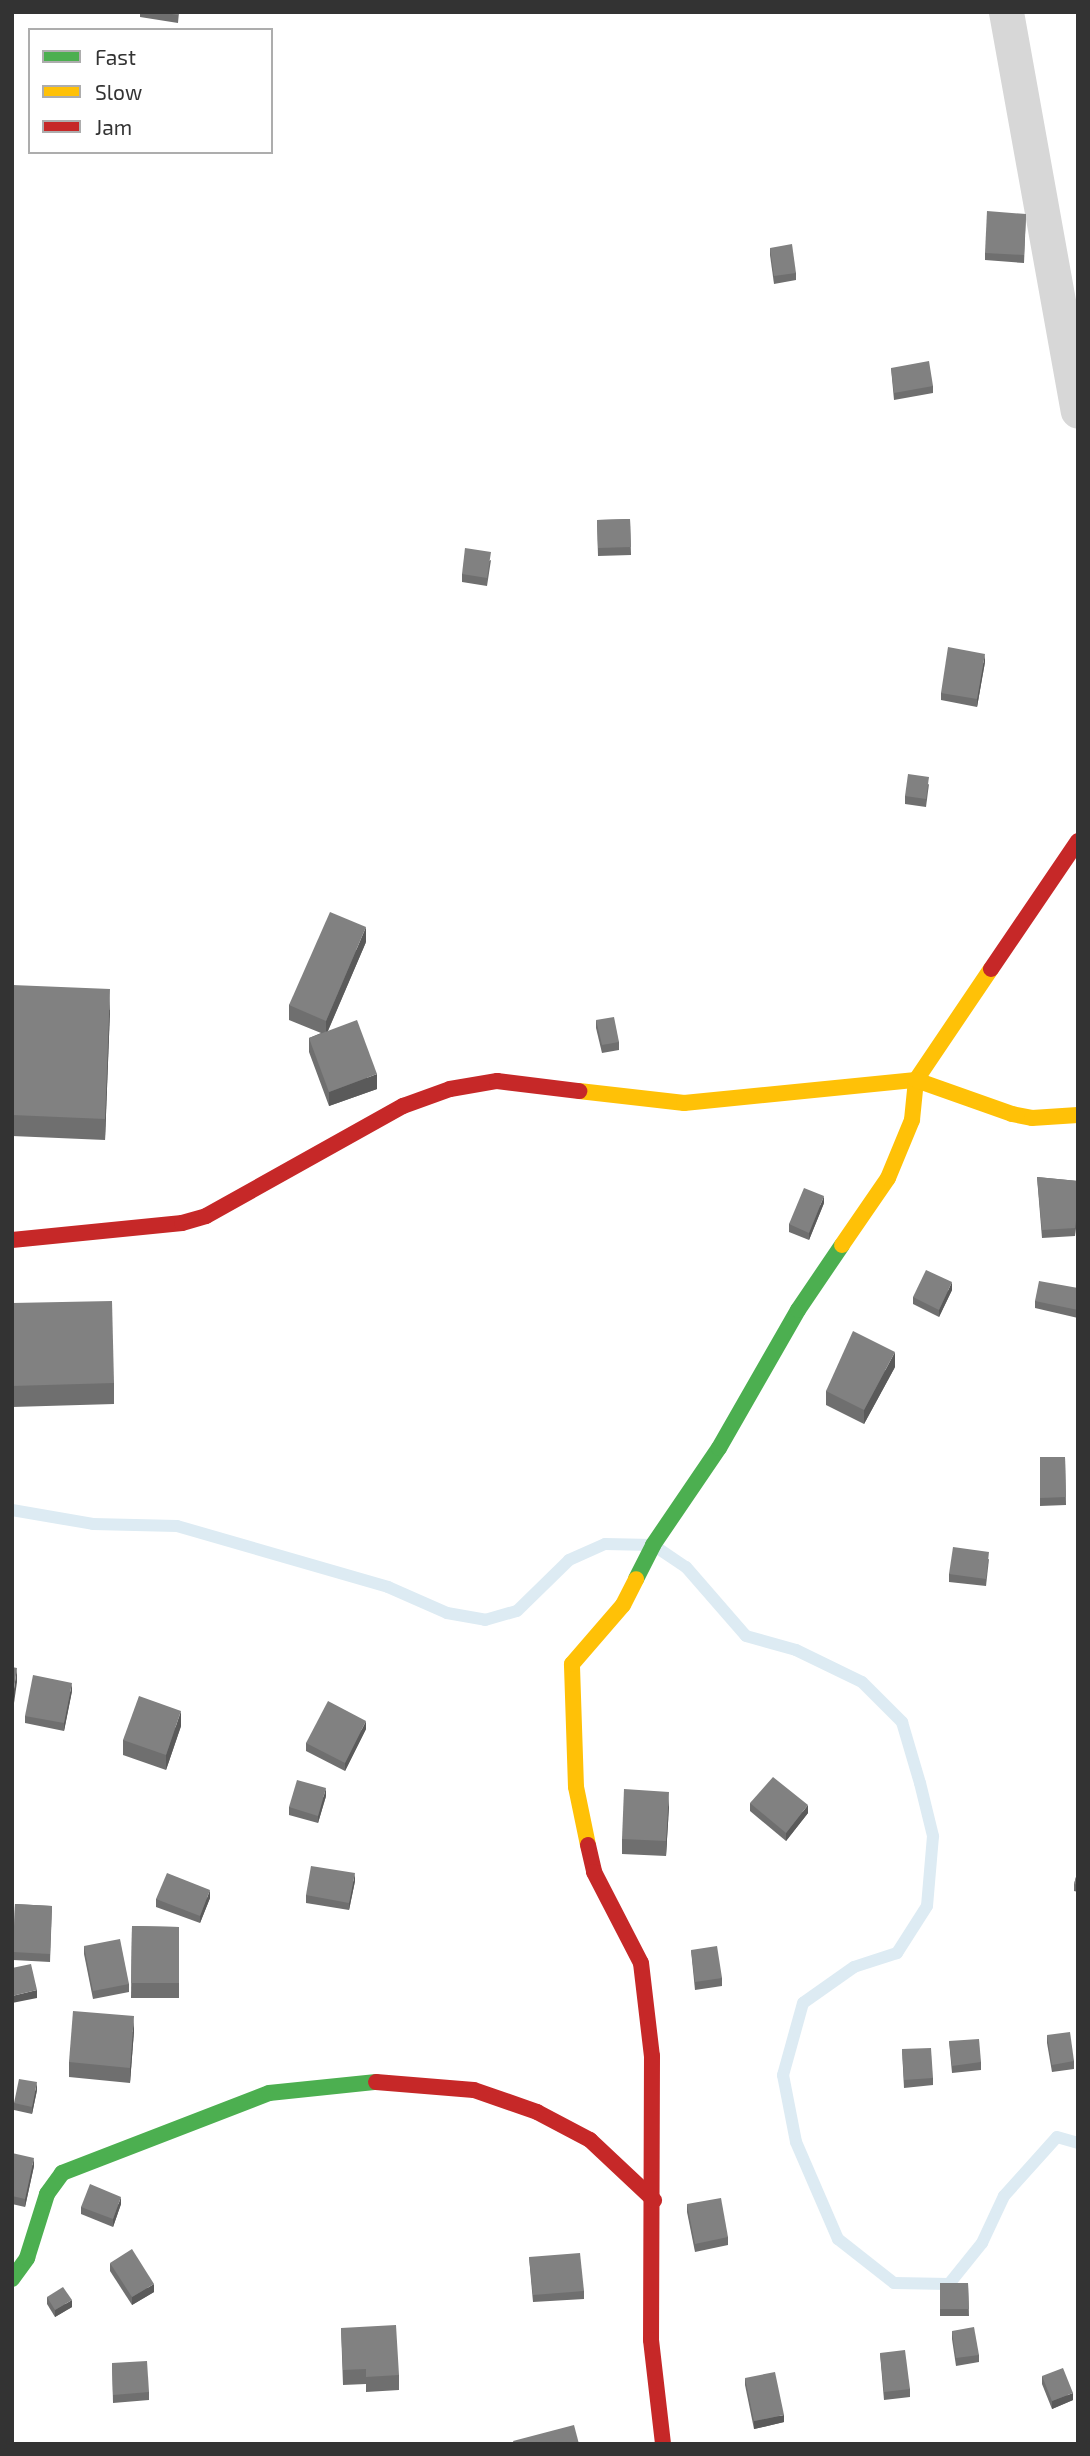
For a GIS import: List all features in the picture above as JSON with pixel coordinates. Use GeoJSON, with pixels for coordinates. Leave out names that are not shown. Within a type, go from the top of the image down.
{"type":"FeatureCollection","features":[{"type":"Feature","properties":{"kind":"street"},"geometry":{"type":"LineString","coordinates":[[1006,12],[1078,411]]}},
{"type":"Feature","properties":{"kind":"street"},"geometry":{"type":"LineString","coordinates":[[663,2444],[651,2340],[654,2200],[652,2056],[641,1963],[594,1872],[576,1787],[572,1664],[623,1605],[653,1545],[719,1448],[797,1310],[888,1178],[912,1120],[916,1080],[1078,841]]}},
{"type":"Feature","properties":{"kind":"street"},"geometry":{"type":"LineString","coordinates":[[12,1240],[182,1223],[206,1216],[403,1106],[462,1087],[497,1081],[684,1103],[916,1080],[1012,1114],[1032,1118],[1078,1115]]}},
{"type":"Feature","properties":{"kind":"street"},"geometry":{"type":"LineString","coordinates":[[12,2279],[27,2258],[47,2194],[62,2173],[269,2093],[339,2084],[388,2081],[474,2090],[537,2112],[590,2140],[654,2200]]}},
{"type":"Feature","properties":{"kind":"building"},"geometry":{"type":"Polygon","coordinates":[[[987,211],[1026,214],[1024,255],[985,253],[987,211]]]}},
{"type":"Feature","properties":{"kind":"building"},"geometry":{"type":"Polygon","coordinates":[[[792,244],[796,273],[774,276],[770,248],[792,244]]]}},
{"type":"Feature","properties":{"kind":"building"},"geometry":{"type":"Polygon","coordinates":[[[929,361],[933,386],[894,393],[891,368],[929,361]]]}},
{"type":"Feature","properties":{"kind":"building"},"geometry":{"type":"Polygon","coordinates":[[[630,519],[631,547],[598,548],[597,520],[630,519]]]}},
{"type":"Feature","properties":{"kind":"building"},"geometry":{"type":"Polygon","coordinates":[[[465,548],[491,552],[487,578],[462,574],[465,548]]]}},
{"type":"Feature","properties":{"kind":"building"},"geometry":{"type":"Polygon","coordinates":[[[948,647],[985,654],[977,699],[941,693],[948,647]]]}},
{"type":"Feature","properties":{"kind":"building"},"geometry":{"type":"Polygon","coordinates":[[[908,774],[929,777],[926,799],[905,796],[908,774]]]}},
{"type":"Feature","properties":{"kind":"building"},"geometry":{"type":"Polygon","coordinates":[[[330,912],[366,927],[326,1021],[289,1005],[330,912]]]}},
{"type":"Feature","properties":{"kind":"building"},"geometry":{"type":"Polygon","coordinates":[[[12,985],[110,989],[105,1119],[12,1115],[12,985]]]}},
{"type":"Feature","properties":{"kind":"building"},"geometry":{"type":"Polygon","coordinates":[[[614,1017],[619,1042],[602,1045],[596,1020],[614,1017]]]}},
{"type":"Feature","properties":{"kind":"building"},"geometry":{"type":"Polygon","coordinates":[[[357,1020],[377,1074],[329,1092],[309,1038],[357,1020]]]}},
{"type":"Feature","properties":{"kind":"building"},"geometry":{"type":"Polygon","coordinates":[[[1037,1177],[1078,1181],[1075,1228],[1042,1230],[1037,1177]]]}},
{"type":"Feature","properties":{"kind":"building"},"geometry":{"type":"Polygon","coordinates":[[[804,1188],[824,1196],[809,1233],[789,1224],[804,1188]]]}},
{"type":"Feature","properties":{"kind":"building"},"geometry":{"type":"Polygon","coordinates":[[[926,1270],[952,1282],[939,1310],[913,1297],[926,1270]]]}},
{"type":"Feature","properties":{"kind":"building"},"geometry":{"type":"Polygon","coordinates":[[[1039,1281],[1078,1288],[1078,1310],[1035,1301],[1039,1281]]]}},
{"type":"Feature","properties":{"kind":"building"},"geometry":{"type":"Polygon","coordinates":[[[112,1301],[114,1383],[12,1386],[12,1303],[112,1301]]]}},
{"type":"Feature","properties":{"kind":"building"},"geometry":{"type":"Polygon","coordinates":[[[853,1331],[895,1352],[864,1410],[826,1391],[853,1331]]]}},
{"type":"Feature","properties":{"kind":"building"},"geometry":{"type":"Polygon","coordinates":[[[1040,1457],[1065,1457],[1066,1497],[1040,1498],[1040,1457]]]}},
{"type":"Feature","properties":{"kind":"building"},"geometry":{"type":"Polygon","coordinates":[[[953,1547],[989,1552],[986,1579],[949,1574],[953,1547]]]}},
{"type":"Feature","properties":{"kind":"building"},"geometry":{"type":"Polygon","coordinates":[[[12,1667],[17,1668],[12,1703],[12,1667]]]}},
{"type":"Feature","properties":{"kind":"building"},"geometry":{"type":"Polygon","coordinates":[[[33,1675],[72,1683],[64,1723],[25,1716],[33,1675]]]}},
{"type":"Feature","properties":{"kind":"building"},"geometry":{"type":"Polygon","coordinates":[[[139,1696],[181,1711],[166,1755],[123,1740],[139,1696]]]}},
{"type":"Feature","properties":{"kind":"building"},"geometry":{"type":"Polygon","coordinates":[[[328,1701],[366,1721],[345,1763],[306,1743],[328,1701]]]}},
{"type":"Feature","properties":{"kind":"building"},"geometry":{"type":"Polygon","coordinates":[[[773,1777],[808,1805],[786,1833],[750,1803],[773,1777]]]}},
{"type":"Feature","properties":{"kind":"building"},"geometry":{"type":"Polygon","coordinates":[[[297,1780],[326,1788],[318,1816],[289,1807],[297,1780]]]}},
{"type":"Feature","properties":{"kind":"building"},"geometry":{"type":"Polygon","coordinates":[[[624,1789],[669,1792],[666,1841],[622,1839],[624,1789]]]}},
{"type":"Feature","properties":{"kind":"building"},"geometry":{"type":"Polygon","coordinates":[[[311,1866],[355,1873],[349,1903],[306,1895],[311,1866]]]}},
{"type":"Feature","properties":{"kind":"building"},"geometry":{"type":"Polygon","coordinates":[[[167,1873],[210,1890],[200,1916],[156,1899],[167,1873]]]}},
{"type":"Feature","properties":{"kind":"building"},"geometry":{"type":"Polygon","coordinates":[[[15,1904],[52,1906],[50,1954],[13,1952],[15,1904]]]}},
{"type":"Feature","properties":{"kind":"building"},"geometry":{"type":"Polygon","coordinates":[[[132,1926],[179,1927],[179,1983],[131,1983],[132,1926]]]}},
{"type":"Feature","properties":{"kind":"building"},"geometry":{"type":"Polygon","coordinates":[[[120,1939],[129,1984],[93,1991],[84,1946],[120,1939]]]}},
{"type":"Feature","properties":{"kind":"building"},"geometry":{"type":"Polygon","coordinates":[[[717,1946],[722,1978],[695,1982],[691,1950],[717,1946]]]}},
{"type":"Feature","properties":{"kind":"building"},"geometry":{"type":"Polygon","coordinates":[[[31,1964],[37,1990],[12,1996],[12,1968],[31,1964]]]}},
{"type":"Feature","properties":{"kind":"building"},"geometry":{"type":"Polygon","coordinates":[[[73,2011],[134,2016],[130,2068],[69,2062],[73,2011]]]}},
{"type":"Feature","properties":{"kind":"building"},"geometry":{"type":"Polygon","coordinates":[[[1070,2032],[1074,2061],[1052,2065],[1047,2035],[1070,2032]]]}},
{"type":"Feature","properties":{"kind":"building"},"geometry":{"type":"Polygon","coordinates":[[[979,2039],[981,2062],[952,2066],[949,2041],[979,2039]]]}},
{"type":"Feature","properties":{"kind":"building"},"geometry":{"type":"Polygon","coordinates":[[[931,2048],[933,2078],[904,2080],[902,2049],[931,2048]]]}},
{"type":"Feature","properties":{"kind":"building"},"geometry":{"type":"Polygon","coordinates":[[[19,2079],[37,2082],[32,2107],[14,2103],[19,2079]]]}},
{"type":"Feature","properties":{"kind":"building"},"geometry":{"type":"Polygon","coordinates":[[[12,2153],[34,2158],[25,2199],[12,2196],[12,2153]]]}},
{"type":"Feature","properties":{"kind":"building"},"geometry":{"type":"Polygon","coordinates":[[[90,2184],[121,2197],[113,2219],[81,2207],[90,2184]]]}},
{"type":"Feature","properties":{"kind":"building"},"geometry":{"type":"Polygon","coordinates":[[[721,2198],[728,2237],[695,2244],[687,2204],[721,2198]]]}},
{"type":"Feature","properties":{"kind":"building"},"geometry":{"type":"Polygon","coordinates":[[[132,2249],[154,2284],[132,2297],[110,2263],[132,2249]]]}},
{"type":"Feature","properties":{"kind":"building"},"geometry":{"type":"Polygon","coordinates":[[[580,2253],[584,2291],[533,2295],[529,2257],[580,2253]]]}},
{"type":"Feature","properties":{"kind":"building"},"geometry":{"type":"Polygon","coordinates":[[[940,2283],[968,2283],[969,2309],[940,2309],[940,2283]]]}},
{"type":"Feature","properties":{"kind":"building"},"geometry":{"type":"Polygon","coordinates":[[[63,2287],[72,2300],[55,2310],[47,2297],[63,2287]]]}},
{"type":"Feature","properties":{"kind":"building"},"geometry":{"type":"Polygon","coordinates":[[[396,2325],[399,2375],[366,2377],[366,2369],[343,2370],[341,2328],[396,2325]]]}},
{"type":"Feature","properties":{"kind":"building"},"geometry":{"type":"Polygon","coordinates":[[[974,2327],[979,2355],[956,2358],[952,2331],[974,2327]]]}},
{"type":"Feature","properties":{"kind":"building"},"geometry":{"type":"Polygon","coordinates":[[[905,2350],[910,2389],[884,2392],[880,2353],[905,2350]]]}},
{"type":"Feature","properties":{"kind":"building"},"geometry":{"type":"Polygon","coordinates":[[[147,2361],[149,2392],[113,2395],[112,2363],[147,2361]]]}},
{"type":"Feature","properties":{"kind":"building"},"geometry":{"type":"Polygon","coordinates":[[[1063,2368],[1073,2393],[1052,2401],[1042,2376],[1063,2368]]]}},
{"type":"Feature","properties":{"kind":"building"},"geometry":{"type":"Polygon","coordinates":[[[775,2372],[784,2415],[754,2421],[745,2378],[775,2372]]]}},
{"type":"Feature","properties":{"kind":"building"},"geometry":{"type":"Polygon","coordinates":[[[574,2425],[579,2444],[514,2444],[513,2441],[574,2425]]]}},
{"type":"Feature","properties":{"kind":"waterway"},"geometry":{"type":"LineString","coordinates":[[12,1510],[93,1524],[177,1526],[388,1587],[447,1613],[485,1620],[517,1611],[569,1560],[605,1544],[653,1545],[686,1567],[746,1636],[796,1650],[862,1682],[902,1722],[920,1783],[933,1836],[927,1906],[897,1953],[854,1967],[803,2003],[783,2075],[796,2142],[838,2239],[894,2283],[949,2284],[982,2243],[1004,2196],[1057,2137],[1078,2143]]}},
{"type":"Feature","properties":{"kind":"traffic: fast"},"geometry":{"type":"LineString","coordinates":[[636,1579],[653,1545],[719,1448],[798,1310],[842,1245]]}},
{"type":"Feature","properties":{"kind":"traffic: fast"},"geometry":{"type":"LineString","coordinates":[[12,2279],[27,2258],[47,2194],[62,2173],[269,2093],[376,2082]]}},
{"type":"Feature","properties":{"kind":"traffic: slow"},"geometry":{"type":"LineString","coordinates":[[579,1091],[684,1103],[916,1080],[991,969]]}},
{"type":"Feature","properties":{"kind":"traffic: slow"},"geometry":{"type":"LineString","coordinates":[[842,1245],[888,1178],[912,1120],[916,1080],[1012,1114],[1032,1118],[1078,1115]]}},
{"type":"Feature","properties":{"kind":"traffic: slow"},"geometry":{"type":"LineString","coordinates":[[588,1845],[576,1787],[572,1664],[623,1605],[636,1579]]}},
{"type":"Feature","properties":{"kind":"traffic: jam"},"geometry":{"type":"LineString","coordinates":[[991,969],[1078,841]]}},
{"type":"Feature","properties":{"kind":"traffic: jam"},"geometry":{"type":"LineString","coordinates":[[12,1240],[182,1223],[206,1216],[403,1106],[450,1089],[497,1081],[579,1091]]}},
{"type":"Feature","properties":{"kind":"traffic: jam"},"geometry":{"type":"LineString","coordinates":[[588,1845],[594,1872],[641,1963],[652,2056],[651,2340],[663,2444]]}},
{"type":"Feature","properties":{"kind":"traffic: jam"},"geometry":{"type":"LineString","coordinates":[[376,2082],[474,2090],[537,2112],[590,2140],[654,2200]]}}]}
